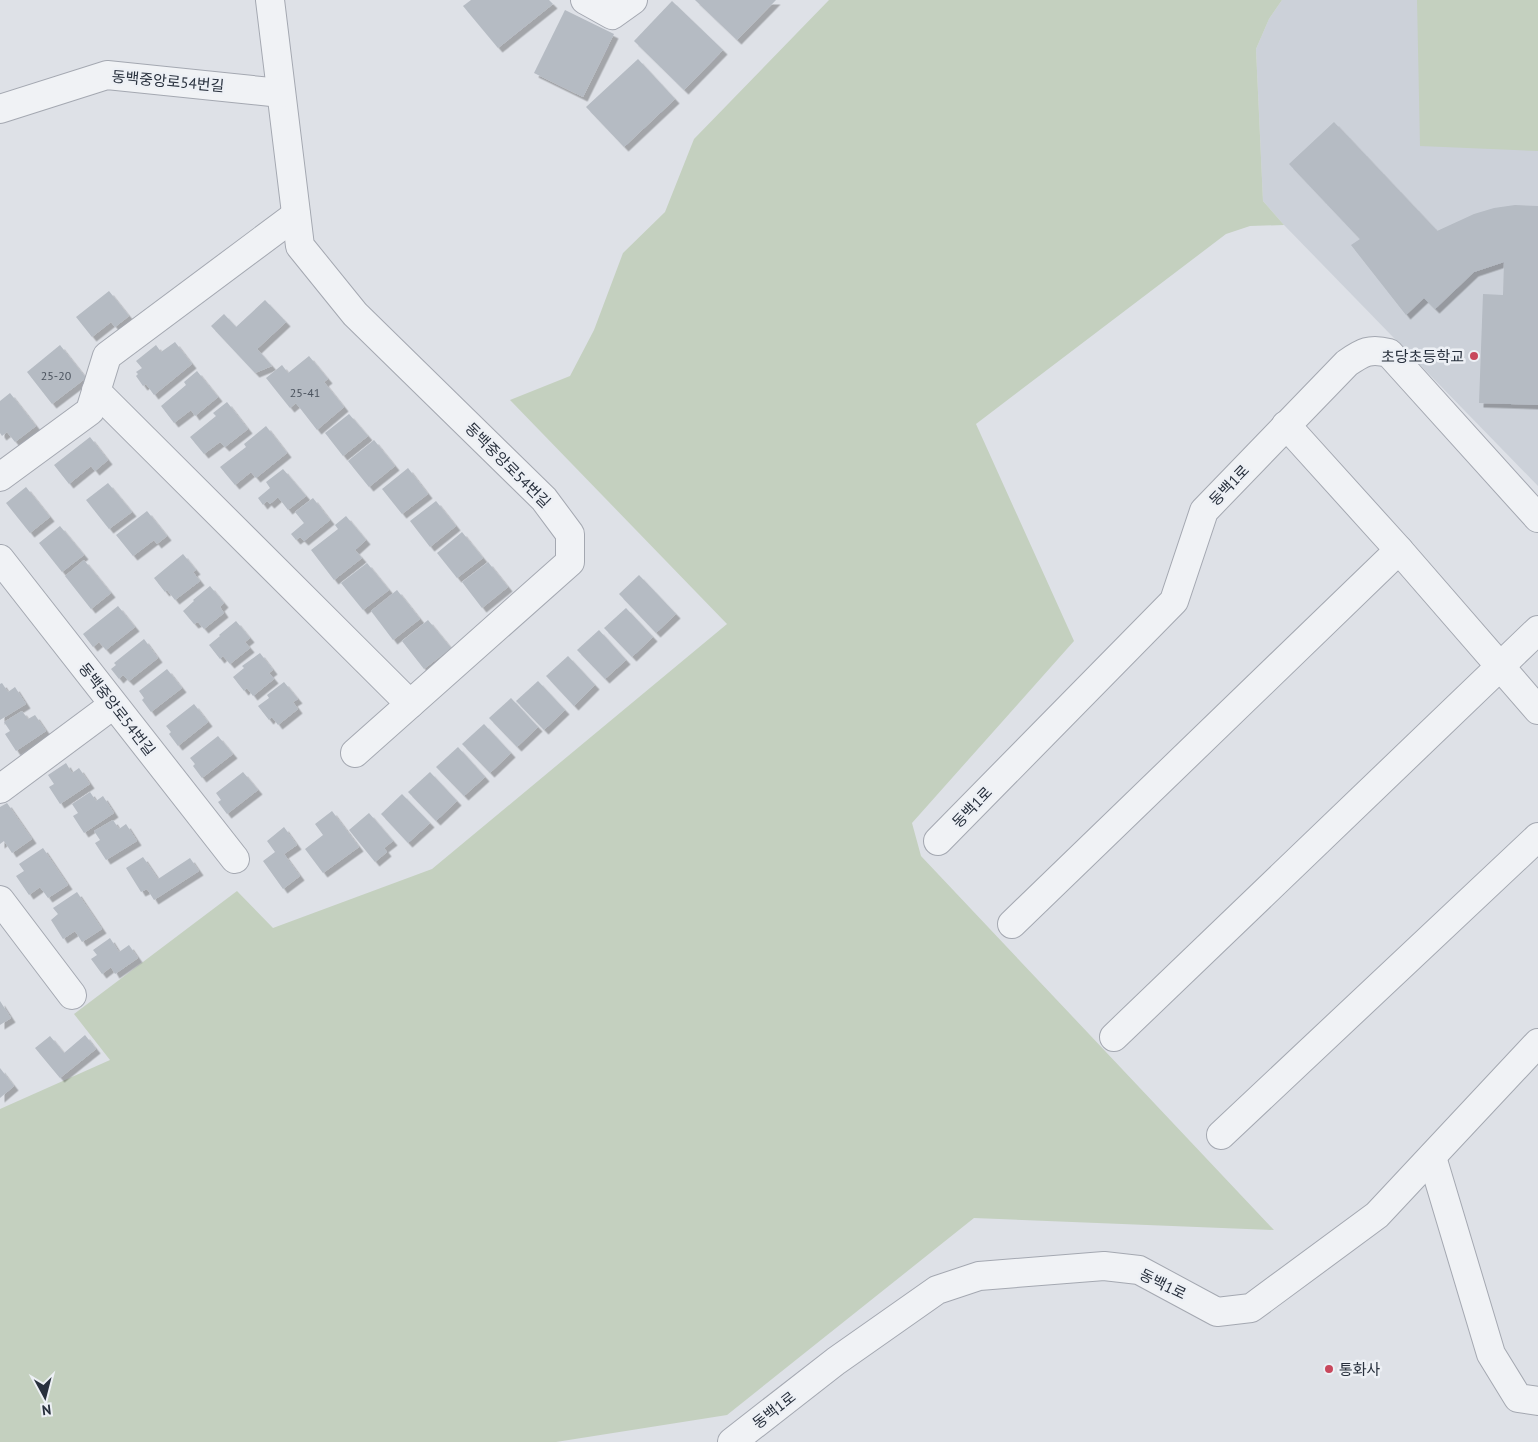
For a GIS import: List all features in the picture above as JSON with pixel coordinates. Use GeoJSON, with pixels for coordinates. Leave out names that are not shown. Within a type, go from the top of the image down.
{"type":"FeatureCollection","features":[{"type":"Feature","properties":{"kind":"street","name":"동백중앙로54번길"},"geometry":{"type":"LineString","coordinates":[[270,0],[300,246],[355,314],[544,499],[570,534],[570,562],[354,753]]}},
{"type":"Feature","properties":{"kind":"street"},"geometry":{"type":"LineString","coordinates":[[585,0],[612,15],[633,0]]}},
{"type":"Feature","properties":{"kind":"street","name":"동백중앙로54번길"},"geometry":{"type":"LineString","coordinates":[[0,109],[107,74],[281,93]]}},
{"type":"Feature","properties":{"kind":"street"},"geometry":{"type":"LineString","coordinates":[[0,477],[90,411],[107,356],[296,215]]}},
{"type":"Feature","properties":{"kind":"street","name":"동백1로"},"geometry":{"type":"LineString","coordinates":[[938,841],[1174,601],[1204,511],[1347,363],[1362,353],[1376,350],[1389,353],[1538,518]]}},
{"type":"Feature","properties":{"kind":"street"},"geometry":{"type":"LineString","coordinates":[[96,391],[410,704]]}},
{"type":"Feature","properties":{"kind":"street"},"geometry":{"type":"LineString","coordinates":[[1286,425],[1399,550],[1538,710]]}},
{"type":"Feature","properties":{"kind":"street"},"geometry":{"type":"LineString","coordinates":[[1012,924],[1399,550]]}},
{"type":"Feature","properties":{"kind":"street","name":"동백중앙로54번길"},"geometry":{"type":"LineString","coordinates":[[0,559],[235,859]]}},
{"type":"Feature","properties":{"kind":"street"},"geometry":{"type":"LineString","coordinates":[[1114,1037],[1538,630]]}},
{"type":"Feature","properties":{"kind":"street"},"geometry":{"type":"LineString","coordinates":[[0,789],[114,704]]}},
{"type":"Feature","properties":{"kind":"street"},"geometry":{"type":"LineString","coordinates":[[1221,1135],[1538,837]]}},
{"type":"Feature","properties":{"kind":"street"},"geometry":{"type":"LineString","coordinates":[[0,900],[72,995]]}},
{"type":"Feature","properties":{"kind":"street","name":"동백1로"},"geometry":{"type":"LineString","coordinates":[[732,1442],[836,1361],[937,1290],[979,1276],[1104,1266],[1139,1270],[1217,1312],[1251,1308],[1378,1215],[1538,1043]]}},
{"type":"Feature","properties":{"kind":"street"},"geometry":{"type":"LineString","coordinates":[[1432,1157],[1491,1354],[1518,1398],[1538,1402]]}},
{"type":"Feature","properties":{"kind":"shaded area","name":"초당초등학교"},"geometry":{"type":"Polygon","coordinates":[[[1282,0],[1538,0],[1538,486],[1284,225],[1263,201],[1256,49],[1269,19],[1282,0]]]}},
{"type":"Feature","properties":{"kind":"green space"},"geometry":{"type":"Polygon","coordinates":[[[829,0],[1282,0],[1269,19],[1256,49],[1263,201],[1284,225],[1250,226],[1226,234],[976,424],[1074,641],[912,823],[921,856],[1274,1230],[974,1218],[727,1415],[556,1442],[0,1442],[0,1109],[110,1060],[74,1014],[237,891],[273,928],[432,869],[727,624],[510,400],[570,376],[594,330],[623,253],[665,212],[694,139],[829,0]]]}},
{"type":"Feature","properties":{"kind":"green space"},"geometry":{"type":"Polygon","coordinates":[[[1417,0],[1538,0],[1538,151],[1420,146],[1417,0]]]}},
{"type":"Feature","properties":{"kind":"building"},"geometry":{"type":"Polygon","coordinates":[[[471,0],[549,0],[553,4],[498,48],[463,6],[471,0]]]}},
{"type":"Feature","properties":{"kind":"building"},"geometry":{"type":"Polygon","coordinates":[[[695,0],[776,0],[737,40],[695,0]]]}},
{"type":"Feature","properties":{"kind":"building"},"geometry":{"type":"Polygon","coordinates":[[[672,1],[723,50],[684,90],[634,41],[672,1]]]}},
{"type":"Feature","properties":{"kind":"building"},"geometry":{"type":"Polygon","coordinates":[[[565,10],[614,34],[583,97],[534,73],[565,10]]]}},
{"type":"Feature","properties":{"kind":"building"},"geometry":{"type":"Polygon","coordinates":[[[638,59],[675,99],[624,147],[586,107],[638,59]]]}},
{"type":"Feature","properties":{"kind":"building"},"geometry":{"type":"Polygon","coordinates":[[[1334,122],[1437,231],[1474,214],[1494,208],[1515,205],[1538,206],[1538,405],[1479,403],[1483,294],[1503,295],[1504,262],[1474,272],[1435,309],[1424,298],[1406,315],[1351,245],[1360,239],[1289,164],[1334,122]]]}},
{"type":"Feature","properties":{"kind":"building"},"geometry":{"type":"Polygon","coordinates":[[[109,291],[129,316],[115,327],[111,322],[92,337],[76,317],[109,291]]]}},
{"type":"Feature","properties":{"kind":"building"},"geometry":{"type":"Polygon","coordinates":[[[265,300],[286,322],[257,349],[272,366],[255,373],[211,326],[224,314],[236,327],[265,300]]]}},
{"type":"Feature","properties":{"kind":"building"},"geometry":{"type":"Polygon","coordinates":[[[175,342],[192,364],[154,395],[146,384],[143,386],[136,376],[138,374],[136,372],[142,368],[136,361],[156,345],[161,352],[175,342]]]}},
{"type":"Feature","properties":{"kind":"building"},"geometry":{"type":"Polygon","coordinates":[[[60,345],[86,378],[52,404],[27,372],[60,345]]]}},
{"type":"Feature","properties":{"kind":"building"},"geometry":{"type":"Polygon","coordinates":[[[309,356],[328,379],[324,382],[344,407],[317,430],[296,403],[290,408],[266,378],[282,365],[288,373],[309,356]]]}},
{"type":"Feature","properties":{"kind":"building"},"geometry":{"type":"Polygon","coordinates":[[[197,371],[218,397],[195,416],[191,410],[174,423],[161,406],[186,385],[184,382],[197,371]]]}},
{"type":"Feature","properties":{"kind":"building"},"geometry":{"type":"Polygon","coordinates":[[[10,393],[36,426],[15,442],[7,432],[2,436],[0,433],[0,401],[10,393]]]}},
{"type":"Feature","properties":{"kind":"building"},"geometry":{"type":"Polygon","coordinates":[[[227,402],[248,429],[225,447],[220,442],[204,454],[190,437],[216,416],[213,413],[227,402]]]}},
{"type":"Feature","properties":{"kind":"building"},"geometry":{"type":"Polygon","coordinates":[[[349,414],[368,436],[343,456],[325,433],[349,414]]]}},
{"type":"Feature","properties":{"kind":"building"},"geometry":{"type":"Polygon","coordinates":[[[266,426],[287,453],[256,478],[251,472],[235,485],[220,467],[246,447],[244,444],[266,426]]]}},
{"type":"Feature","properties":{"kind":"building"},"geometry":{"type":"Polygon","coordinates":[[[90,437],[108,460],[95,471],[91,466],[69,484],[54,465],[90,437]]]}},
{"type":"Feature","properties":{"kind":"building"},"geometry":{"type":"Polygon","coordinates":[[[374,440],[395,466],[369,487],[348,461],[374,440]]]}},
{"type":"Feature","properties":{"kind":"building"},"geometry":{"type":"Polygon","coordinates":[[[408,468],[428,494],[402,514],[382,489],[408,468]]]}},
{"type":"Feature","properties":{"kind":"building"},"geometry":{"type":"Polygon","coordinates":[[[283,469],[306,496],[288,510],[278,497],[270,504],[267,501],[263,505],[258,498],[270,488],[266,482],[283,469]]]}},
{"type":"Feature","properties":{"kind":"building"},"geometry":{"type":"Polygon","coordinates":[[[108,483],[132,512],[109,529],[86,500],[108,483]]]}},
{"type":"Feature","properties":{"kind":"building"},"geometry":{"type":"Polygon","coordinates":[[[26,487],[50,517],[30,533],[6,503],[26,487]]]}},
{"type":"Feature","properties":{"kind":"building"},"geometry":{"type":"Polygon","coordinates":[[[313,498],[330,520],[304,541],[300,537],[296,540],[291,534],[304,523],[295,512],[313,498]]]}},
{"type":"Feature","properties":{"kind":"building"},"geometry":{"type":"Polygon","coordinates":[[[436,501],[456,526],[430,547],[410,521],[436,501]]]}},
{"type":"Feature","properties":{"kind":"building"},"geometry":{"type":"Polygon","coordinates":[[[147,511],[167,536],[157,544],[154,540],[133,556],[116,535],[147,511]]]}},
{"type":"Feature","properties":{"kind":"building"},"geometry":{"type":"Polygon","coordinates":[[[346,516],[366,540],[355,550],[362,558],[334,580],[311,550],[338,529],[335,525],[346,516]]]}},
{"type":"Feature","properties":{"kind":"building"},"geometry":{"type":"Polygon","coordinates":[[[60,526],[84,555],[62,572],[39,543],[60,526]]]}},
{"type":"Feature","properties":{"kind":"building"},"geometry":{"type":"Polygon","coordinates":[[[462,532],[483,558],[457,578],[437,553],[462,532]]]}},
{"type":"Feature","properties":{"kind":"building"},"geometry":{"type":"Polygon","coordinates":[[[183,554],[196,570],[193,572],[200,581],[175,600],[167,590],[165,592],[154,578],[183,554]]]}},
{"type":"Feature","properties":{"kind":"building"},"geometry":{"type":"Polygon","coordinates":[[[84,560],[111,593],[91,609],[65,576],[84,560]]]}},
{"type":"Feature","properties":{"kind":"building"},"geometry":{"type":"Polygon","coordinates":[[[488,562],[508,587],[482,608],[462,582],[488,562]]]}},
{"type":"Feature","properties":{"kind":"building"},"geometry":{"type":"Polygon","coordinates":[[[367,563],[389,590],[363,610],[341,583],[367,563]]]}},
{"type":"Feature","properties":{"kind":"building"},"geometry":{"type":"Polygon","coordinates":[[[639,575],[676,614],[656,633],[619,594],[639,575]]]}},
{"type":"Feature","properties":{"kind":"building"},"geometry":{"type":"Polygon","coordinates":[[[210,586],[224,603],[220,607],[224,613],[204,629],[198,622],[194,624],[183,611],[210,586]]]}},
{"type":"Feature","properties":{"kind":"building"},"geometry":{"type":"Polygon","coordinates":[[[397,590],[420,619],[393,640],[371,611],[397,590]]]}},
{"type":"Feature","properties":{"kind":"building"},"geometry":{"type":"Polygon","coordinates":[[[118,606],[135,627],[106,650],[99,642],[93,647],[83,634],[118,606]]]}},
{"type":"Feature","properties":{"kind":"building"},"geometry":{"type":"Polygon","coordinates":[[[626,608],[653,637],[632,657],[604,628],[626,608]]]}},
{"type":"Feature","properties":{"kind":"building"},"geometry":{"type":"Polygon","coordinates":[[[428,620],[451,648],[424,669],[402,641],[428,620]]]}},
{"type":"Feature","properties":{"kind":"building"},"geometry":{"type":"Polygon","coordinates":[[[236,621],[250,638],[245,642],[250,648],[230,664],[223,656],[220,659],[209,645],[236,621]]]}},
{"type":"Feature","properties":{"kind":"building"},"geometry":{"type":"Polygon","coordinates":[[[599,630],[626,660],[605,679],[577,650],[599,630]]]}},
{"type":"Feature","properties":{"kind":"building"},"geometry":{"type":"Polygon","coordinates":[[[144,639],[158,658],[129,681],[123,675],[119,679],[111,669],[116,665],[114,663],[144,639]]]}},
{"type":"Feature","properties":{"kind":"building"},"geometry":{"type":"Polygon","coordinates":[[[260,653],[273,670],[269,673],[274,679],[253,696],[247,688],[244,691],[233,677],[244,668],[242,666],[260,653]]]}},
{"type":"Feature","properties":{"kind":"building"},"geometry":{"type":"Polygon","coordinates":[[[568,656],[595,685],[574,706],[546,676],[568,656]]]}},
{"type":"Feature","properties":{"kind":"building"},"geometry":{"type":"Polygon","coordinates":[[[167,669],[182,688],[151,712],[142,700],[144,698],[139,691],[167,669]]]}},
{"type":"Feature","properties":{"kind":"building"},"geometry":{"type":"Polygon","coordinates":[[[538,681],[565,710],[544,730],[516,701],[538,681]]]}},
{"type":"Feature","properties":{"kind":"building"},"geometry":{"type":"Polygon","coordinates":[[[284,682],[298,699],[293,702],[298,709],[278,725],[272,717],[269,720],[258,706],[269,698],[267,695],[284,682]]]}},
{"type":"Feature","properties":{"kind":"building"},"geometry":{"type":"Polygon","coordinates":[[[2,683],[8,692],[15,687],[26,704],[0,720],[0,684],[2,683]]]}},
{"type":"Feature","properties":{"kind":"building"},"geometry":{"type":"Polygon","coordinates":[[[511,698],[538,727],[517,747],[489,718],[511,698]]]}},
{"type":"Feature","properties":{"kind":"building"},"geometry":{"type":"Polygon","coordinates":[[[194,704],[208,722],[178,746],[169,734],[171,732],[166,726],[194,704]]]}},
{"type":"Feature","properties":{"kind":"building"},"geometry":{"type":"Polygon","coordinates":[[[22,711],[28,719],[35,715],[46,731],[16,751],[5,734],[10,731],[4,722],[22,711]]]}},
{"type":"Feature","properties":{"kind":"building"},"geometry":{"type":"Polygon","coordinates":[[[484,724],[511,753],[490,773],[462,744],[484,724]]]}},
{"type":"Feature","properties":{"kind":"building"},"geometry":{"type":"Polygon","coordinates":[[[218,736],[233,754],[202,778],[193,766],[195,764],[190,758],[218,736]]]}},
{"type":"Feature","properties":{"kind":"building"},"geometry":{"type":"Polygon","coordinates":[[[458,747],[485,777],[464,796],[436,767],[458,747]]]}},
{"type":"Feature","properties":{"kind":"building"},"geometry":{"type":"Polygon","coordinates":[[[66,763],[72,773],[79,768],[90,784],[60,804],[49,787],[54,784],[48,775],[66,763]]]}},
{"type":"Feature","properties":{"kind":"building"},"geometry":{"type":"Polygon","coordinates":[[[243,772],[258,790],[227,814],[218,802],[221,800],[216,793],[243,772]]]}},
{"type":"Feature","properties":{"kind":"building"},"geometry":{"type":"Polygon","coordinates":[[[430,772],[457,801],[436,821],[408,792],[430,772]]]}},
{"type":"Feature","properties":{"kind":"building"},"geometry":{"type":"Polygon","coordinates":[[[90,792],[96,801],[103,796],[114,813],[84,833],[73,816],[78,813],[72,804],[90,792]]]}},
{"type":"Feature","properties":{"kind":"building"},"geometry":{"type":"Polygon","coordinates":[[[402,794],[430,823],[408,843],[381,814],[402,794]]]}},
{"type":"Feature","properties":{"kind":"building"},"geometry":{"type":"Polygon","coordinates":[[[7,803],[32,839],[12,853],[4,841],[0,844],[0,807],[7,803]]]}},
{"type":"Feature","properties":{"kind":"building"},"geometry":{"type":"Polygon","coordinates":[[[332,811],[359,847],[323,873],[305,849],[323,835],[315,824],[332,811]]]}},
{"type":"Feature","properties":{"kind":"building"},"geometry":{"type":"Polygon","coordinates":[[[369,813],[393,841],[384,848],[387,852],[375,862],[349,830],[369,813]]]}},
{"type":"Feature","properties":{"kind":"building"},"geometry":{"type":"Polygon","coordinates":[[[113,820],[119,829],[126,824],[137,841],[106,860],[95,843],[100,840],[94,831],[113,820]]]}},
{"type":"Feature","properties":{"kind":"building"},"geometry":{"type":"Polygon","coordinates":[[[284,827],[297,845],[284,854],[300,876],[283,889],[263,861],[275,852],[267,841],[284,827]]]}},
{"type":"Feature","properties":{"kind":"building"},"geometry":{"type":"Polygon","coordinates":[[[43,848],[68,885],[48,898],[40,887],[29,895],[16,876],[24,871],[19,864],[43,848]]]}},
{"type":"Feature","properties":{"kind":"building"},"geometry":{"type":"Polygon","coordinates":[[[143,857],[158,879],[190,858],[199,871],[154,900],[147,889],[141,892],[126,868],[143,857]]]}},
{"type":"Feature","properties":{"kind":"building"},"geometry":{"type":"Polygon","coordinates":[[[77,892],[102,929],[82,942],[75,931],[63,939],[51,920],[58,914],[53,908],[77,892]]]}},
{"type":"Feature","properties":{"kind":"building"},"geometry":{"type":"Polygon","coordinates":[[[110,938],[119,952],[129,945],[138,958],[115,974],[111,967],[102,974],[91,959],[97,955],[93,950],[110,938]]]}},
{"type":"Feature","properties":{"kind":"building"},"geometry":{"type":"Polygon","coordinates":[[[0,1001],[11,1018],[0,1025],[0,1001]]]}},
{"type":"Feature","properties":{"kind":"building"},"geometry":{"type":"Polygon","coordinates":[[[85,1035],[96,1049],[60,1078],[35,1048],[50,1036],[64,1053],[85,1035]]]}},
{"type":"Feature","properties":{"kind":"building"},"geometry":{"type":"Polygon","coordinates":[[[0,1068],[14,1086],[0,1098],[0,1068]]]}},
{"type":"Feature","properties":{"kind":"place","name":"초당초등학교"},"geometry":{"type":"Point","coordinates":[1474,356]}},
{"type":"Feature","properties":{"kind":"place","name":"통화사"},"geometry":{"type":"Point","coordinates":[1329,1369]}}]}
